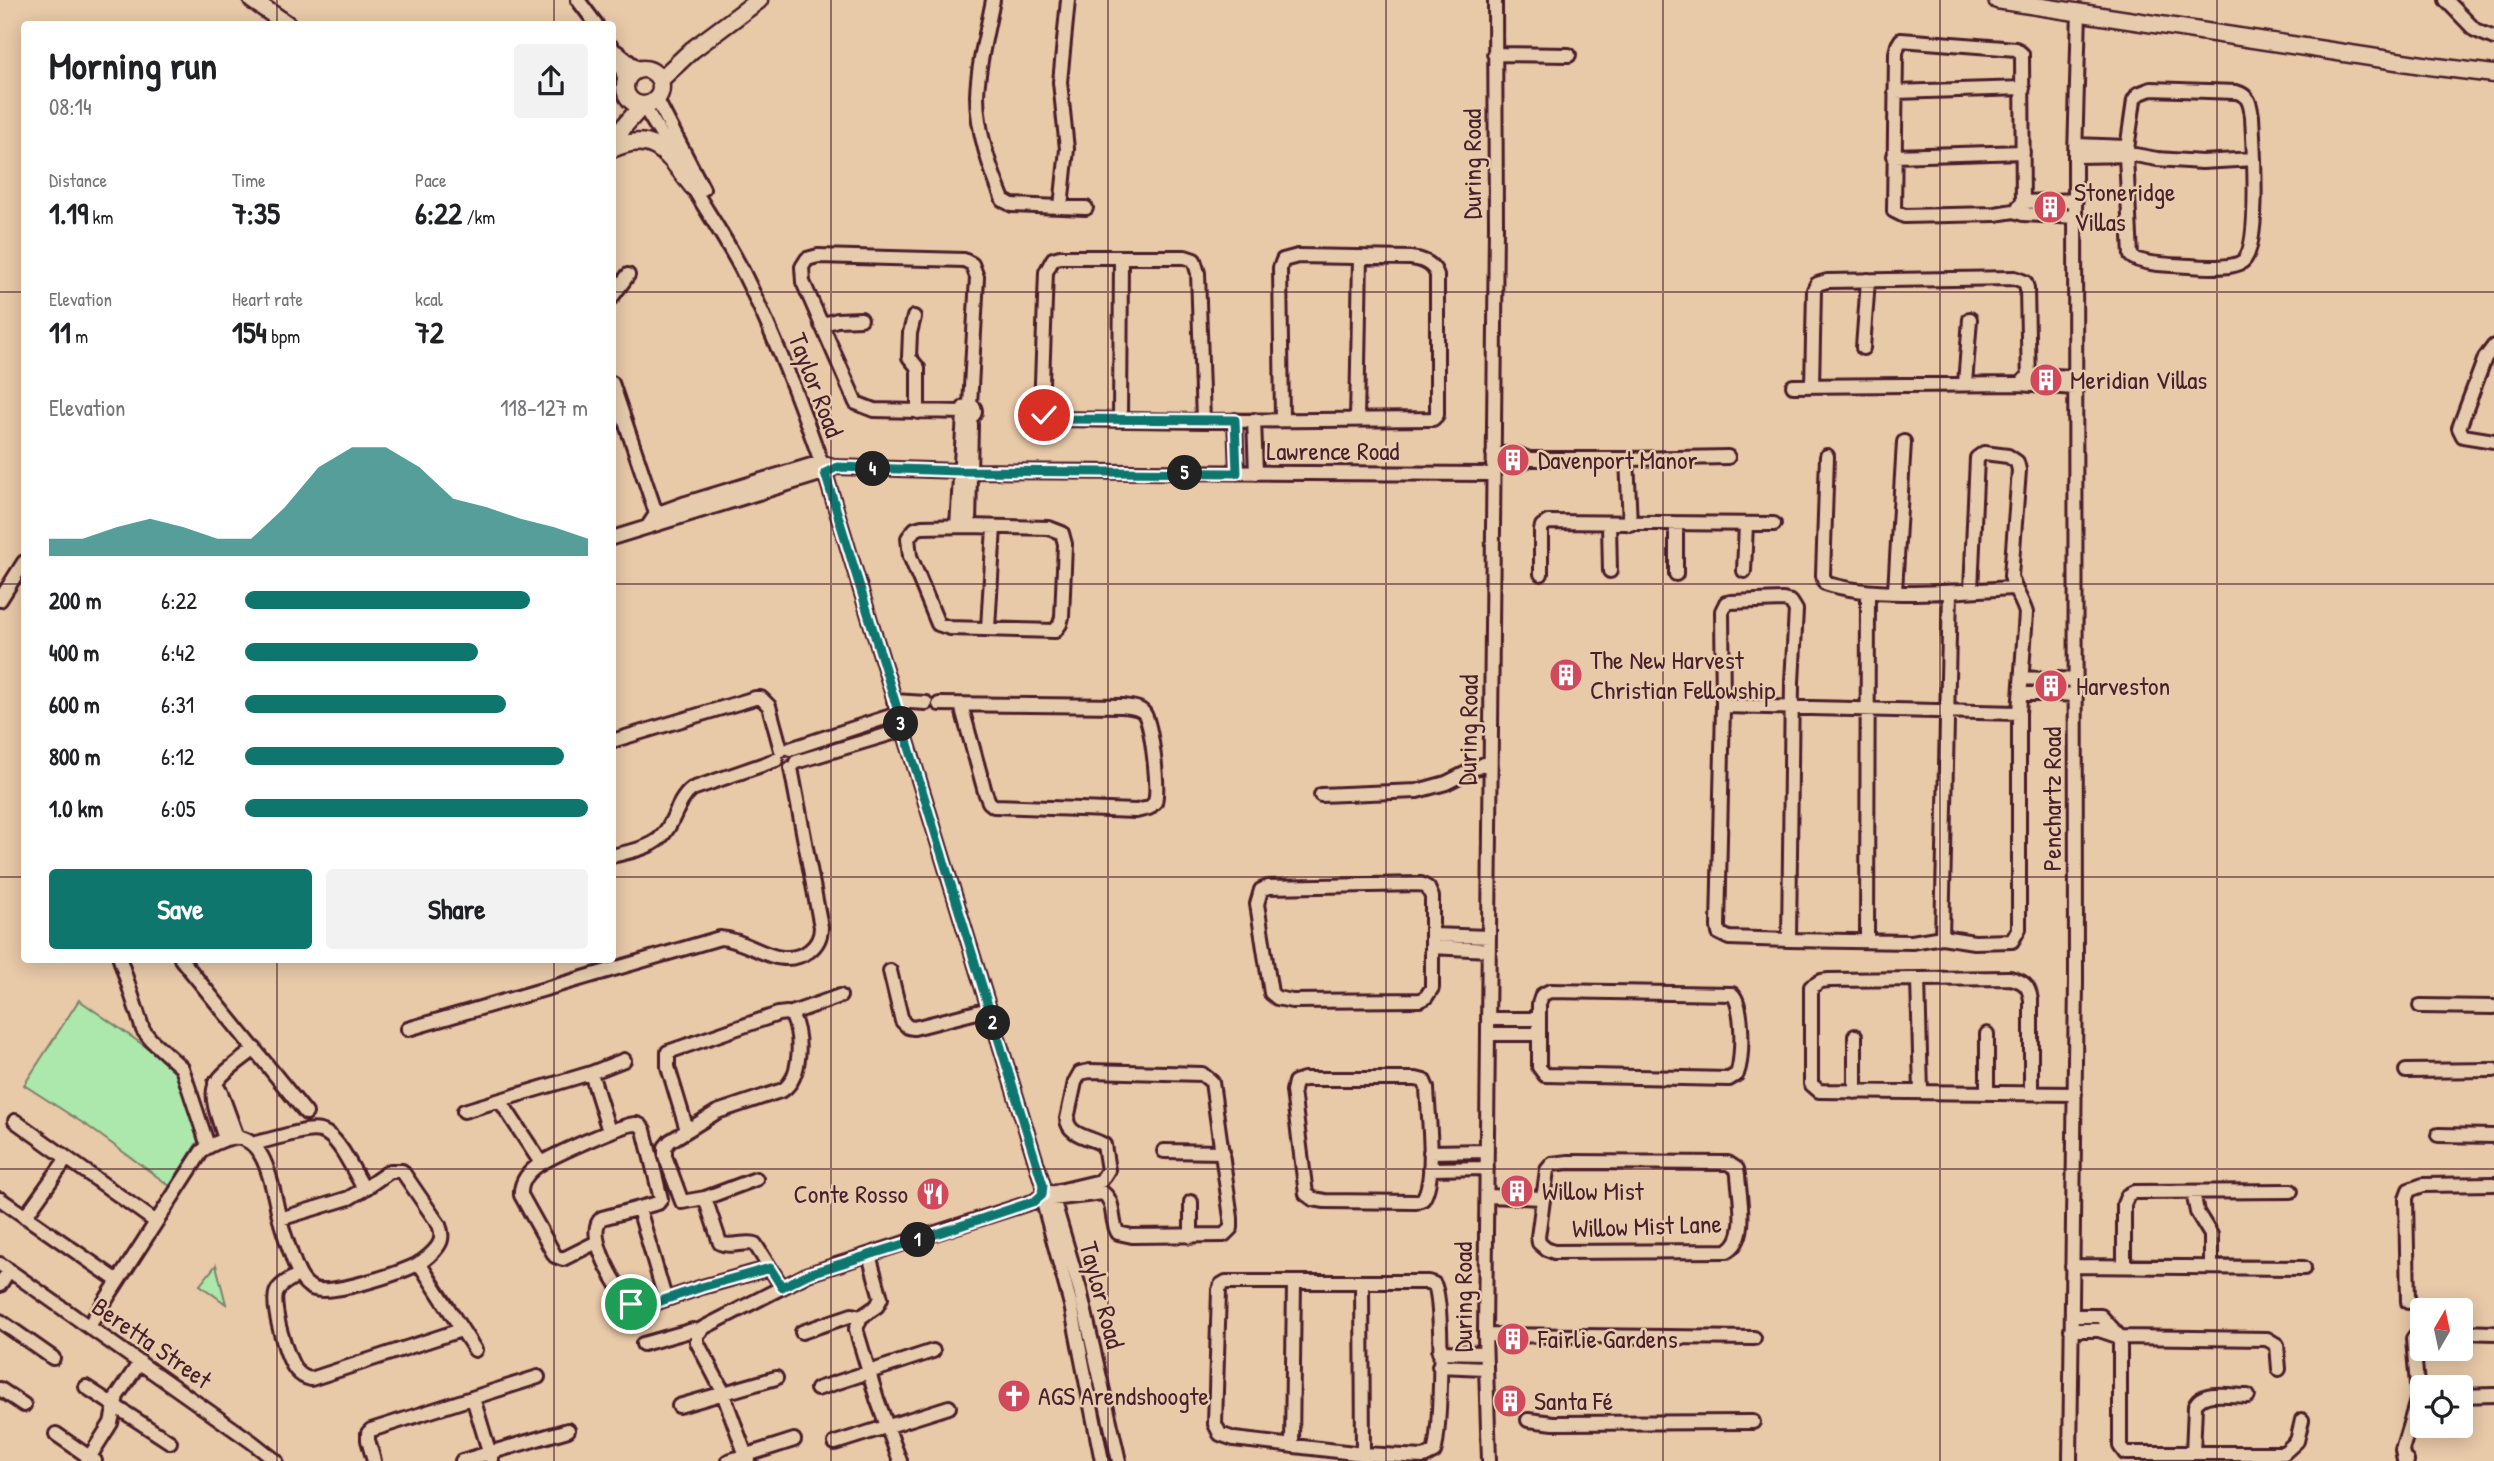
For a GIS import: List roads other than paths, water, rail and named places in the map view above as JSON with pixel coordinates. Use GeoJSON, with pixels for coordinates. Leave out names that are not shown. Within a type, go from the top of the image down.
{"type":"FeatureCollection","features":[{"type":"Feature","properties":{"kind":"street"},"geometry":{"type":"LineString","coordinates":[[252,0],[283,21]]}},
{"type":"Feature","properties":{"kind":"street"},"geometry":{"type":"LineString","coordinates":[[579,0],[594,21]]}},
{"type":"Feature","properties":{"kind":"street"},"geometry":{"type":"LineString","coordinates":[[625,125],[626,88],[632,72],[650,74],[692,50],[760,0]]}},
{"type":"Feature","properties":{"kind":"street"},"geometry":{"type":"LineString","coordinates":[[993,0],[977,96],[985,148],[1001,194],[1007,204],[1086,208]]}},
{"type":"Feature","properties":{"kind":"street"},"geometry":{"type":"LineString","coordinates":[[1061,207],[1067,149],[1060,82],[1068,0]]}},
{"type":"Feature","properties":{"kind":"street","name":"During Road"},"geometry":{"type":"LineString","coordinates":[[1489,1461],[1485,1335],[1493,464],[1494,0]]}},
{"type":"Feature","properties":{"kind":"street"},"geometry":{"type":"LineString","coordinates":[[1997,0],[2494,74]]}},
{"type":"Feature","properties":{"kind":"street"},"geometry":{"type":"LineString","coordinates":[[2446,0],[2475,30],[2494,38]]}},
{"type":"Feature","properties":{"kind":"street","name":"Penchartz Road"},"geometry":{"type":"LineString","coordinates":[[2070,1461],[2075,1094],[2075,150],[2079,11]]}},
{"type":"Feature","properties":{"kind":"street"},"geometry":{"type":"LineString","coordinates":[[2020,209],[2023,152],[2022,54],[2018,50],[1905,40],[1899,42],[1895,92],[1894,211],[1900,215],[1987,214],[2020,209],[2076,200]]}},
{"type":"Feature","properties":{"kind":"street"},"geometry":{"type":"LineString","coordinates":[[616,50],[650,74],[661,89],[625,125],[616,140]]}},
{"type":"Feature","properties":{"kind":"street"},"geometry":{"type":"LineString","coordinates":[[1494,54],[1569,55]]}},
{"type":"Feature","properties":{"kind":"street"},"geometry":{"type":"LineString","coordinates":[[616,57],[634,103],[650,102]]}},
{"type":"Feature","properties":{"kind":"street"},"geometry":{"type":"LineString","coordinates":[[1895,92],[2023,88]]}},
{"type":"Feature","properties":{"kind":"street"},"geometry":{"type":"LineString","coordinates":[[2151,89],[2236,92],[2246,96],[2249,102],[2254,159],[2254,208],[2246,256],[2240,263],[2207,267],[2140,261],[2132,256],[2129,153],[2133,105],[2138,94],[2151,89]]}},
{"type":"Feature","properties":{"kind":"street","name":"Taylor Road"},"geometry":{"type":"LineString","coordinates":[[650,102],[768,324],[827,467],[896,707],[1044,1196],[1071,1305],[1102,1461]]}},
{"type":"Feature","properties":{"kind":"street","name":"Taylor Road"},"geometry":{"type":"LineString","coordinates":[[650,102],[751,273],[768,324]]}},
{"type":"Feature","properties":{"kind":"street"},"geometry":{"type":"LineString","coordinates":[[616,146],[635,141],[658,146],[693,187]]}},
{"type":"Feature","properties":{"kind":"street"},"geometry":{"type":"LineString","coordinates":[[2075,150],[2202,162],[2254,159]]}},
{"type":"Feature","properties":{"kind":"street"},"geometry":{"type":"LineString","coordinates":[[1894,156],[2023,152]]}},
{"type":"Feature","properties":{"kind":"street"},"geometry":{"type":"LineString","coordinates":[[2020,209],[2076,217]]}},
{"type":"Feature","properties":{"kind":"street"},"geometry":{"type":"LineString","coordinates":[[963,526],[976,277],[972,264],[964,260],[818,256],[807,259],[801,276],[856,403],[874,410],[967,412]]}},
{"type":"Feature","properties":{"kind":"street"},"geometry":{"type":"LineString","coordinates":[[1120,420],[1121,257]]}},
{"type":"Feature","properties":{"kind":"street"},"geometry":{"type":"LineString","coordinates":[[1203,421],[1197,265],[1194,260],[1185,257],[1053,258],[1047,266],[1041,410],[1049,419],[1203,421],[1282,419],[1430,421],[1437,415],[1435,268],[1418,259],[1285,258],[1280,264],[1282,419]]}},
{"type":"Feature","properties":{"kind":"street"},"geometry":{"type":"LineString","coordinates":[[1357,420],[1360,257]]}},
{"type":"Feature","properties":{"kind":"street"},"geometry":{"type":"LineString","coordinates":[[616,292],[628,275]]}},
{"type":"Feature","properties":{"kind":"street"},"geometry":{"type":"LineString","coordinates":[[1812,386],[1815,287],[1827,281],[1868,280],[2021,279],[2027,288],[2025,382]]}},
{"type":"Feature","properties":{"kind":"street"},"geometry":{"type":"LineString","coordinates":[[1863,348],[1868,280]]}},
{"type":"Feature","properties":{"kind":"street"},"geometry":{"type":"LineString","coordinates":[[914,317],[909,356],[918,368],[918,412]]}},
{"type":"Feature","properties":{"kind":"street"},"geometry":{"type":"LineString","coordinates":[[821,325],[837,320],[861,319]]}},
{"type":"Feature","properties":{"kind":"street"},"geometry":{"type":"LineString","coordinates":[[1965,384],[1970,319]]}},
{"type":"Feature","properties":{"kind":"street"},"geometry":{"type":"LineString","coordinates":[[2494,346],[2485,358],[2459,428],[2463,436],[2494,441]]}},
{"type":"Feature","properties":{"kind":"street"},"geometry":{"type":"LineString","coordinates":[[1793,386],[2076,382]]}},
{"type":"Feature","properties":{"kind":"street"},"geometry":{"type":"LineString","coordinates":[[616,396],[655,522]]}},
{"type":"Feature","properties":{"kind":"street"},"geometry":{"type":"LineString","coordinates":[[1235,420],[1237,473]]}},
{"type":"Feature","properties":{"kind":"street"},"geometry":{"type":"LineString","coordinates":[[1254,420],[1256,473]]}},
{"type":"Feature","properties":{"kind":"street"},"geometry":{"type":"LineString","coordinates":[[1895,591],[1904,442]]}},
{"type":"Feature","properties":{"kind":"street"},"geometry":{"type":"LineString","coordinates":[[1789,940],[1796,610],[1791,602],[1783,600],[1731,601],[1724,607],[1719,933],[1729,938],[1789,940],[1920,942],[1942,937],[1989,943],[2012,941],[2018,933],[2019,712],[2026,613],[2013,588],[2011,562],[2018,466],[2014,459],[2008,456],[1984,453],[1979,455],[1976,461],[1970,590]]}},
{"type":"Feature","properties":{"kind":"street"},"geometry":{"type":"LineString","coordinates":[[1828,456],[1823,581],[1827,584],[1868,592],[1950,592],[2013,588]]}},
{"type":"Feature","properties":{"kind":"street","name":"Lawrence Road"},"geometry":{"type":"LineString","coordinates":[[616,537],[655,522],[698,499],[827,467],[1256,473],[1519,465],[1529,458],[1728,457]]}},
{"type":"Feature","properties":{"kind":"street"},"geometry":{"type":"LineString","coordinates":[[1627,459],[1630,524]]}},
{"type":"Feature","properties":{"kind":"street"},"geometry":{"type":"LineString","coordinates":[[1541,573],[1541,531],[1545,523],[1774,524]]}},
{"type":"Feature","properties":{"kind":"street"},"geometry":{"type":"LineString","coordinates":[[1609,523],[1609,572]]}},
{"type":"Feature","properties":{"kind":"street"},"geometry":{"type":"LineString","coordinates":[[1676,524],[1676,574]]}},
{"type":"Feature","properties":{"kind":"street"},"geometry":{"type":"LineString","coordinates":[[1744,571],[1746,524]]}},
{"type":"Feature","properties":{"kind":"street"},"geometry":{"type":"LineString","coordinates":[[963,526],[1049,528],[1062,533],[1065,544],[1062,617],[1055,631],[950,628],[938,624],[910,556],[908,538],[915,529],[963,526]]}},
{"type":"Feature","properties":{"kind":"street"},"geometry":{"type":"LineString","coordinates":[[988,628],[994,527]]}},
{"type":"Feature","properties":{"kind":"street"},"geometry":{"type":"LineString","coordinates":[[0,600],[21,567]]}},
{"type":"Feature","properties":{"kind":"street"},"geometry":{"type":"LineString","coordinates":[[1867,940],[1868,592]]}},
{"type":"Feature","properties":{"kind":"street"},"geometry":{"type":"LineString","coordinates":[[1942,937],[1945,710],[1950,592]]}},
{"type":"Feature","properties":{"kind":"street"},"geometry":{"type":"LineString","coordinates":[[2022,678],[2043,678]]}},
{"type":"Feature","properties":{"kind":"street"},"geometry":{"type":"LineString","coordinates":[[2058,679],[2075,680]]}},
{"type":"Feature","properties":{"kind":"street"},"geometry":{"type":"LineString","coordinates":[[2021,694],[2043,694]]}},
{"type":"Feature","properties":{"kind":"street"},"geometry":{"type":"LineString","coordinates":[[2058,694],[2075,695]]}},
{"type":"Feature","properties":{"kind":"street"},"geometry":{"type":"LineString","coordinates":[[616,740],[755,698],[761,698],[769,706],[782,753],[779,767],[794,765],[903,730]]}},
{"type":"Feature","properties":{"kind":"street"},"geometry":{"type":"LineString","coordinates":[[616,855],[645,846],[660,838],[692,789],[896,707],[932,704],[1137,708],[1144,713],[1148,725],[1156,802],[1136,811],[994,806],[985,792],[961,705]]}},
{"type":"Feature","properties":{"kind":"street"},"geometry":{"type":"LineString","coordinates":[[1723,706],[2019,712]]}},
{"type":"Feature","properties":{"kind":"street"},"geometry":{"type":"LineString","coordinates":[[408,1029],[720,938],[739,942],[784,959],[803,955],[814,947],[819,940],[821,927],[794,765],[796,754],[782,753]]}},
{"type":"Feature","properties":{"kind":"street"},"geometry":{"type":"LineString","coordinates":[[1321,795],[1417,791],[1446,783],[1490,761]]}},
{"type":"Feature","properties":{"kind":"street"},"geometry":{"type":"LineString","coordinates":[[1420,884],[1431,892],[1432,941],[1432,988],[1426,997],[1420,1000],[1282,999],[1273,995],[1269,988],[1257,898],[1261,890],[1268,887],[1420,884]]}},
{"type":"Feature","properties":{"kind":"street"},"geometry":{"type":"LineString","coordinates":[[1432,941],[1489,943]]}},
{"type":"Feature","properties":{"kind":"street"},"geometry":{"type":"LineString","coordinates":[[121,963],[143,1030],[150,1040],[182,1068],[208,1146]]}},
{"type":"Feature","properties":{"kind":"street"},"geometry":{"type":"LineString","coordinates":[[184,963],[306,1113]]}},
{"type":"Feature","properties":{"kind":"street"},"geometry":{"type":"LineString","coordinates":[[890,971],[902,1021],[908,1027],[914,1028],[989,1009]]}},
{"type":"Feature","properties":{"kind":"street"},"geometry":{"type":"LineString","coordinates":[[2031,1093],[2031,1000],[2026,985],[2010,978],[1821,981],[1811,987],[1811,1084],[1814,1088],[1825,1092],[2075,1094]]}},
{"type":"Feature","properties":{"kind":"street"},"geometry":{"type":"LineString","coordinates":[[1919,979],[1921,1092]]}},
{"type":"Feature","properties":{"kind":"street"},"geometry":{"type":"LineString","coordinates":[[1550,991],[1732,993],[1739,1003],[1740,1068],[1735,1077],[1729,1079],[1550,1076],[1539,1070],[1539,1019],[1540,1000],[1545,992],[1550,991]]}},
{"type":"Feature","properties":{"kind":"street"},"geometry":{"type":"LineString","coordinates":[[687,1130],[667,1067],[668,1052],[840,996]]}},
{"type":"Feature","properties":{"kind":"street"},"geometry":{"type":"LineString","coordinates":[[2420,1006],[2494,1007]]}},
{"type":"Feature","properties":{"kind":"street"},"geometry":{"type":"LineString","coordinates":[[756,1179],[705,1198],[682,1202],[665,1156],[666,1144],[717,1112],[789,1086],[796,1067],[797,1039],[795,1021],[789,1014]]}},
{"type":"Feature","properties":{"kind":"street"},"geometry":{"type":"LineString","coordinates":[[1488,1019],[1539,1019]]}},
{"type":"Feature","properties":{"kind":"street"},"geometry":{"type":"LineString","coordinates":[[1488,1034],[1539,1034]]}},
{"type":"Feature","properties":{"kind":"street"},"geometry":{"type":"LineString","coordinates":[[1987,1034],[1987,1093]]}},
{"type":"Feature","properties":{"kind":"street"},"geometry":{"type":"LineString","coordinates":[[1855,1035],[1855,1092]]}},
{"type":"Feature","properties":{"kind":"street"},"geometry":{"type":"LineString","coordinates":[[231,1138],[212,1094],[215,1083],[225,1072],[255,1049]]}},
{"type":"Feature","properties":{"kind":"street"},"geometry":{"type":"LineString","coordinates":[[464,1111],[501,1102],[624,1060]]}},
{"type":"Feature","properties":{"kind":"street"},"geometry":{"type":"LineString","coordinates":[[2406,1071],[2494,1070]]}},
{"type":"Feature","properties":{"kind":"street"},"geometry":{"type":"LineString","coordinates":[[643,1344],[693,1330],[699,1331],[808,1274],[1044,1196],[1101,1181],[1108,1170],[1104,1145],[1072,1131],[1066,1119],[1077,1077],[1085,1071],[1202,1074],[1213,1082],[1231,1228],[1228,1233],[1191,1237],[1132,1236],[1118,1233],[1114,1227],[1111,1200],[1103,1193],[1044,1196]]}},
{"type":"Feature","properties":{"kind":"street"},"geometry":{"type":"LineString","coordinates":[[591,1073],[608,1131]]}},
{"type":"Feature","properties":{"kind":"street"},"geometry":{"type":"LineString","coordinates":[[1304,1079],[1424,1081],[1427,1088],[1430,1152],[1427,1193],[1420,1201],[1325,1201],[1309,1197],[1304,1190],[1293,1098],[1294,1084],[1304,1079]]}},
{"type":"Feature","properties":{"kind":"street"},"geometry":{"type":"LineString","coordinates":[[501,1102],[541,1163]]}},
{"type":"Feature","properties":{"kind":"street"},"geometry":{"type":"LineString","coordinates":[[15,1121],[156,1222]]}},
{"type":"Feature","properties":{"kind":"street"},"geometry":{"type":"LineString","coordinates":[[597,1241],[563,1259],[555,1256],[521,1195],[521,1186],[526,1177],[541,1163],[608,1131],[634,1124],[644,1130],[661,1199],[658,1203],[598,1220],[596,1225],[597,1241],[617,1286],[631,1304],[646,1306],[664,1298],[770,1268]]}},
{"type":"Feature","properties":{"kind":"street"},"geometry":{"type":"LineString","coordinates":[[89,1326],[202,1151],[208,1146],[231,1138],[252,1144],[317,1129],[334,1137],[342,1147],[364,1189]]}},
{"type":"Feature","properties":{"kind":"street"},"geometry":{"type":"LineString","coordinates":[[2438,1135],[2494,1136]]}},
{"type":"Feature","properties":{"kind":"street"},"geometry":{"type":"LineString","coordinates":[[252,1144],[266,1162],[280,1220],[299,1274],[314,1289],[344,1289],[419,1263],[436,1249],[442,1233],[414,1186],[402,1171],[396,1169],[349,1198],[280,1220]]}},
{"type":"Feature","properties":{"kind":"street"},"geometry":{"type":"LineString","coordinates":[[1164,1151],[1223,1152]]}},
{"type":"Feature","properties":{"kind":"street"},"geometry":{"type":"LineString","coordinates":[[1430,1152],[1487,1151]]}},
{"type":"Feature","properties":{"kind":"street"},"geometry":{"type":"LineString","coordinates":[[25,1217],[66,1158]]}},
{"type":"Feature","properties":{"kind":"street","name":"Willow Mist Lane"},"geometry":{"type":"LineString","coordinates":[[1557,1163],[1728,1163],[1737,1169],[1740,1234],[1737,1243],[1727,1251],[1549,1251],[1539,1240],[1542,1198],[1546,1170],[1557,1163]]}},
{"type":"Feature","properties":{"kind":"street"},"geometry":{"type":"LineString","coordinates":[[1430,1168],[1487,1168]]}},
{"type":"Feature","properties":{"kind":"street"},"geometry":{"type":"LineString","coordinates":[[2409,1302],[2406,1198],[2409,1190],[2423,1185],[2494,1184]]}},
{"type":"Feature","properties":{"kind":"street"},"geometry":{"type":"LineString","coordinates":[[2124,1266],[2124,1204],[2128,1195],[2134,1192],[2291,1191]]}},
{"type":"Feature","properties":{"kind":"street"},"geometry":{"type":"LineString","coordinates":[[2193,1192],[2197,1212],[2211,1235],[2211,1266]]}},
{"type":"Feature","properties":{"kind":"street","name":"Taylor Road"},"geometry":{"type":"LineString","coordinates":[[1044,1196],[1080,1290],[1119,1461]]}},
{"type":"Feature","properties":{"kind":"street"},"geometry":{"type":"LineString","coordinates":[[1487,1196],[1542,1198]]}},
{"type":"Feature","properties":{"kind":"street"},"geometry":{"type":"LineString","coordinates":[[705,1198],[720,1243],[755,1244],[782,1287]]}},
{"type":"Feature","properties":{"kind":"street"},"geometry":{"type":"LineString","coordinates":[[0,1199],[118,1281]]}},
{"type":"Feature","properties":{"kind":"street"},"geometry":{"type":"LineString","coordinates":[[1191,1237],[1192,1202]]}},
{"type":"Feature","properties":{"kind":"street"},"geometry":{"type":"LineString","coordinates":[[639,1209],[664,1298]]}},
{"type":"Feature","properties":{"kind":"street"},"geometry":{"type":"LineString","coordinates":[[865,1256],[879,1287],[880,1301],[861,1317],[856,1329],[900,1461]]}},
{"type":"Feature","properties":{"kind":"street"},"geometry":{"type":"LineString","coordinates":[[419,1263],[475,1350]]}},
{"type":"Feature","properties":{"kind":"street"},"geometry":{"type":"LineString","coordinates":[[2072,1266],[2304,1268]]}},
{"type":"Feature","properties":{"kind":"street"},"geometry":{"type":"LineString","coordinates":[[0,1285],[5,1267]]}},
{"type":"Feature","properties":{"kind":"street","name":"Beretta Street"},"geometry":{"type":"LineString","coordinates":[[5,1267],[276,1461]]}},
{"type":"Feature","properties":{"kind":"street"},"geometry":{"type":"LineString","coordinates":[[299,1274],[277,1292],[275,1307],[294,1368],[304,1377],[311,1379],[461,1330]]}},
{"type":"Feature","properties":{"kind":"street"},"geometry":{"type":"LineString","coordinates":[[1226,1282],[1294,1283],[1434,1284],[1438,1295],[1439,1352],[1437,1436],[1434,1452],[1424,1457],[1363,1454],[1226,1437],[1217,1430],[1215,1424],[1221,1285],[1226,1282]]}},
{"type":"Feature","properties":{"kind":"street"},"geometry":{"type":"LineString","coordinates":[[1362,1282],[1363,1454]]}},
{"type":"Feature","properties":{"kind":"street"},"geometry":{"type":"LineString","coordinates":[[1292,1446],[1294,1283]]}},
{"type":"Feature","properties":{"kind":"street"},"geometry":{"type":"LineString","coordinates":[[802,1332],[852,1315],[861,1317]]}},
{"type":"Feature","properties":{"kind":"street"},"geometry":{"type":"LineString","coordinates":[[2071,1316],[2101,1316],[2120,1337],[2121,1449],[2129,1455],[2284,1453],[2297,1441],[2302,1420]]}},
{"type":"Feature","properties":{"kind":"street"},"geometry":{"type":"LineString","coordinates":[[0,1321],[53,1358]]}},
{"type":"Feature","properties":{"kind":"street"},"geometry":{"type":"LineString","coordinates":[[2071,1330],[2104,1331],[2120,1337],[2271,1339],[2277,1345],[2279,1369]]}},
{"type":"Feature","properties":{"kind":"street"},"geometry":{"type":"LineString","coordinates":[[699,1331],[697,1342],[722,1393],[747,1458]]}},
{"type":"Feature","properties":{"kind":"street"},"geometry":{"type":"LineString","coordinates":[[2473,1332],[2494,1333]]}},
{"type":"Feature","properties":{"kind":"street"},"geometry":{"type":"LineString","coordinates":[[1485,1335],[1754,1338]]}},
{"type":"Feature","properties":{"kind":"street"},"geometry":{"type":"LineString","coordinates":[[817,1389],[933,1352]]}},
{"type":"Feature","properties":{"kind":"street"},"geometry":{"type":"LineString","coordinates":[[1439,1352],[1485,1353]]}},
{"type":"Feature","properties":{"kind":"street"},"geometry":{"type":"LineString","coordinates":[[56,1434],[91,1460],[111,1423],[117,1396],[140,1362]]}},
{"type":"Feature","properties":{"kind":"street"},"geometry":{"type":"LineString","coordinates":[[1439,1366],[1486,1368]]}},
{"type":"Feature","properties":{"kind":"street"},"geometry":{"type":"LineString","coordinates":[[374,1461],[368,1440],[368,1433],[372,1430],[538,1377]]}},
{"type":"Feature","properties":{"kind":"street"},"geometry":{"type":"LineString","coordinates":[[679,1406],[776,1378]]}},
{"type":"Feature","properties":{"kind":"street"},"geometry":{"type":"LineString","coordinates":[[86,1387],[170,1441]]}},
{"type":"Feature","properties":{"kind":"street"},"geometry":{"type":"LineString","coordinates":[[0,1389],[23,1405]]}},
{"type":"Feature","properties":{"kind":"street"},"geometry":{"type":"LineString","coordinates":[[2473,1395],[2494,1395]]}},
{"type":"Feature","properties":{"kind":"street"},"geometry":{"type":"LineString","coordinates":[[2193,1453],[2195,1406],[2199,1399],[2206,1396],[2248,1396]]}},
{"type":"Feature","properties":{"kind":"street"},"geometry":{"type":"LineString","coordinates":[[473,1398],[491,1457]]}},
{"type":"Feature","properties":{"kind":"street"},"geometry":{"type":"LineString","coordinates":[[835,1443],[949,1407]]}},
{"type":"Feature","properties":{"kind":"street"},"geometry":{"type":"LineString","coordinates":[[1528,1420],[1554,1423],[1753,1422]]}},
{"type":"Feature","properties":{"kind":"street"},"geometry":{"type":"LineString","coordinates":[[2407,1461],[2404,1460],[2402,1450],[2410,1426]]}},
{"type":"Feature","properties":{"kind":"street"},"geometry":{"type":"LineString","coordinates":[[462,1461],[491,1457],[568,1430]]}},
{"type":"Feature","properties":{"kind":"street"},"geometry":{"type":"LineString","coordinates":[[728,1461],[747,1458],[794,1440]]}},
{"type":"Feature","properties":{"kind":"place","name":"Stoneridge Villas"},"geometry":{"type":"Point","coordinates":[2050,207]}},
{"type":"Feature","properties":{"kind":"place","name":"Meridian Villas"},"geometry":{"type":"Point","coordinates":[2046,380]}},
{"type":"Feature","properties":{"kind":"place","name":"Davenport Manor"},"geometry":{"type":"Point","coordinates":[1513,460]}},
{"type":"Feature","properties":{"kind":"place","name":"The New Harvest Christian Fellowship"},"geometry":{"type":"Point","coordinates":[1566,675]}},
{"type":"Feature","properties":{"kind":"place","name":"Harveston"},"geometry":{"type":"Point","coordinates":[2051,686]}},
{"type":"Feature","properties":{"kind":"place","name":"Willow Mist"},"geometry":{"type":"Point","coordinates":[1517,1191]}},
{"type":"Feature","properties":{"kind":"place","name":"Conte Rosso"},"geometry":{"type":"Point","coordinates":[933,1194]}},
{"type":"Feature","properties":{"kind":"place","name":"Fairlie Gardens"},"geometry":{"type":"Point","coordinates":[1513,1339]}},
{"type":"Feature","properties":{"kind":"place","name":"AGS Arendshoogte"},"geometry":{"type":"Point","coordinates":[1014,1396]}},
{"type":"Feature","properties":{"kind":"place","name":"Santa Fé"},"geometry":{"type":"Point","coordinates":[1510,1401]}}]}
